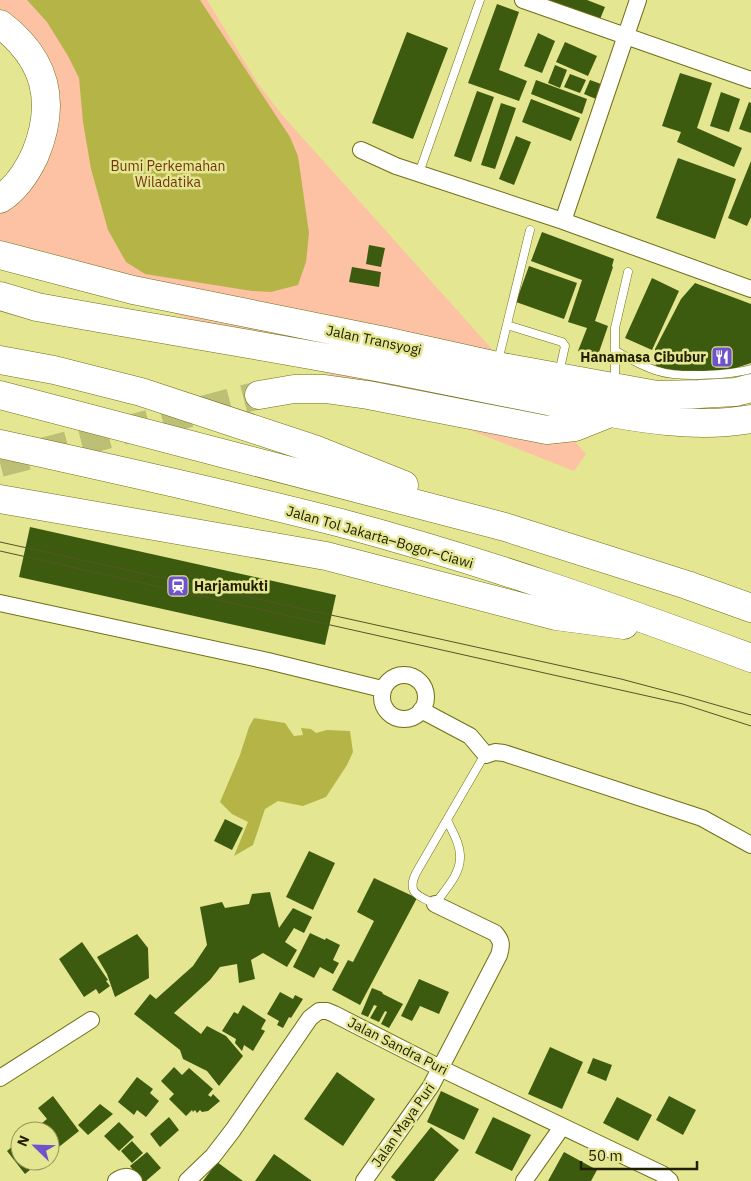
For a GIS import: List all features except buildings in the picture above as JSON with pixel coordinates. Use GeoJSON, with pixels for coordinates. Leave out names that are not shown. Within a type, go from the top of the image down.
{"type":"FeatureCollection","features":[{"type":"Feature","properties":{"kind":"highway"},"geometry":{"type":"LineString","coordinates":[[0,24],[10,31],[23,45],[37,65],[44,85],[47,107],[40,143],[30,166],[19,183],[0,199]]}},
{"type":"Feature","properties":{"kind":"highway","name":"Jalan Transyogi"},"geometry":{"type":"LineString","coordinates":[[0,256],[134,290],[385,341],[400,358],[610,413],[660,420],[702,423],[731,422],[751,418]]}},
{"type":"Feature","properties":{"kind":"highway","name":"Jalan Transyogi"},"geometry":{"type":"LineString","coordinates":[[0,296],[37,307],[400,358],[497,366],[657,395],[736,392],[751,388]]}},
{"type":"Feature","properties":{"kind":"highway"},"geometry":{"type":"LineString","coordinates":[[0,305],[37,307]]}},
{"type":"Feature","properties":{"kind":"highway"},"geometry":{"type":"LineString","coordinates":[[0,360],[54,370],[141,392],[314,449],[506,527]]}},
{"type":"Feature","properties":{"kind":"highway"},"geometry":{"type":"LineString","coordinates":[[259,396],[294,389],[325,389],[368,395],[547,430],[574,426],[610,413]]}},
{"type":"Feature","properties":{"kind":"highway"},"geometry":{"type":"LineString","coordinates":[[0,396],[506,527],[687,585],[751,608]]}},
{"type":"Feature","properties":{"kind":"highway","name":"Jalan Tol Jakarta–Bogor–Ciawi"},"geometry":{"type":"LineString","coordinates":[[0,444],[340,523],[431,548],[688,634],[751,658]]}},
{"type":"Feature","properties":{"kind":"highway"},"geometry":{"type":"LineString","coordinates":[[0,498],[326,556],[556,616],[688,634]]}},
{"type":"Feature","properties":{"kind":"street"},"geometry":{"type":"LineString","coordinates":[[522,0],[751,80]]}},
{"type":"Feature","properties":{"kind":"street"},"geometry":{"type":"LineString","coordinates":[[563,221],[638,0]]}},
{"type":"Feature","properties":{"kind":"street"},"geometry":{"type":"LineString","coordinates":[[361,150],[396,166],[563,221],[751,289]]}},
{"type":"Feature","properties":{"kind":"street"},"geometry":{"type":"LineString","coordinates":[[0,603],[268,661],[382,689]]}},
{"type":"Feature","properties":{"kind":"street"},"geometry":{"type":"LineString","coordinates":[[404,674],[417,679],[425,690],[426,697],[421,710],[410,718],[396,718],[385,709],[381,696],[382,689],[386,683],[397,675],[404,674]]}},
{"type":"Feature","properties":{"kind":"street"},"geometry":{"type":"LineString","coordinates":[[421,710],[470,736],[486,755],[495,752],[504,753],[702,818],[751,845]]}},
{"type":"Feature","properties":{"kind":"street","name":"Jalan Maya Puri"},"geometry":{"type":"LineString","coordinates":[[364,1181],[431,1086],[499,955],[502,945],[501,939],[495,933],[435,904]]}},
{"type":"Feature","properties":{"kind":"street","name":"Jalan Sandra Puri"},"geometry":{"type":"LineString","coordinates":[[187,1181],[213,1156],[254,1101],[310,1018],[318,1011],[327,1011],[334,1014],[440,1068],[662,1174],[670,1181]]}},
{"type":"Feature","properties":{"kind":"street"},"geometry":{"type":"LineString","coordinates":[[0,1078],[91,1020]]}},
{"type":"Feature","properties":{"kind":"street"},"geometry":{"type":"LineString","coordinates":[[524,1181],[562,1127]]}},
{"type":"Feature","properties":{"kind":"street"},"geometry":{"type":"LineString","coordinates":[[116,1181],[126,1176],[134,1181]]}},
{"type":"Feature","properties":{"kind":"lane"},"geometry":{"type":"LineString","coordinates":[[419,173],[480,0]]}},
{"type":"Feature","properties":{"kind":"lane"},"geometry":{"type":"LineString","coordinates":[[497,366],[530,230]]}},
{"type":"Feature","properties":{"kind":"lane"},"geometry":{"type":"LineString","coordinates":[[615,387],[615,328],[628,272]]}},
{"type":"Feature","properties":{"kind":"lane"},"geometry":{"type":"LineString","coordinates":[[507,325],[562,342],[565,346],[558,376]]}},
{"type":"Feature","properties":{"kind":"lane"},"geometry":{"type":"LineString","coordinates":[[616,351],[645,367],[660,372],[712,374],[751,369]]}},
{"type":"Feature","properties":{"kind":"lane"},"geometry":{"type":"LineString","coordinates":[[447,820],[455,836],[460,858],[455,875],[435,904],[417,895],[413,890],[412,885],[416,873],[447,820],[481,762],[486,755]]}},
{"type":"Feature","properties":{"kind":"green space","name":"Bumi Perkemahan Wiladatika"},"geometry":{"type":"Polygon","coordinates":[[[0,0],[207,0],[258,84],[283,116],[586,454],[574,471],[82,277],[0,256],[0,205],[50,117],[0,18],[0,0]]]}},
{"type":"Feature","properties":{"kind":"shaded area"},"geometry":{"type":"Polygon","coordinates":[[[27,0],[200,0],[290,137],[298,156],[309,233],[306,262],[298,285],[271,292],[252,291],[145,274],[126,262],[108,230],[91,169],[83,122],[79,78],[47,22],[27,0]]]}},
{"type":"Feature","properties":{"kind":"shaded area"},"geometry":{"type":"Polygon","coordinates":[[[254,718],[285,723],[294,736],[303,735],[301,728],[311,729],[316,733],[327,730],[350,731],[353,752],[347,765],[326,797],[303,806],[278,801],[265,809],[253,845],[234,856],[248,822],[232,814],[220,802],[254,718]]]}},
{"type":"Feature","properties":{"kind":"tunnel"},"geometry":{"type":"LineString","coordinates":[[0,463],[259,395]]}},
{"type":"Feature","properties":{"kind":"tram line"},"geometry":{"type":"LineString","coordinates":[[0,542],[621,679],[751,715]]}},
{"type":"Feature","properties":{"kind":"tram line"},"geometry":{"type":"LineString","coordinates":[[0,551],[683,704],[751,726]]}},
{"type":"Feature","properties":{"kind":"place","name":"Hanamasa Cibubur"},"geometry":{"type":"Point","coordinates":[722,357]}},
{"type":"Feature","properties":{"kind":"place","name":"Harjamukti"},"geometry":{"type":"Point","coordinates":[178,586]}}]}
